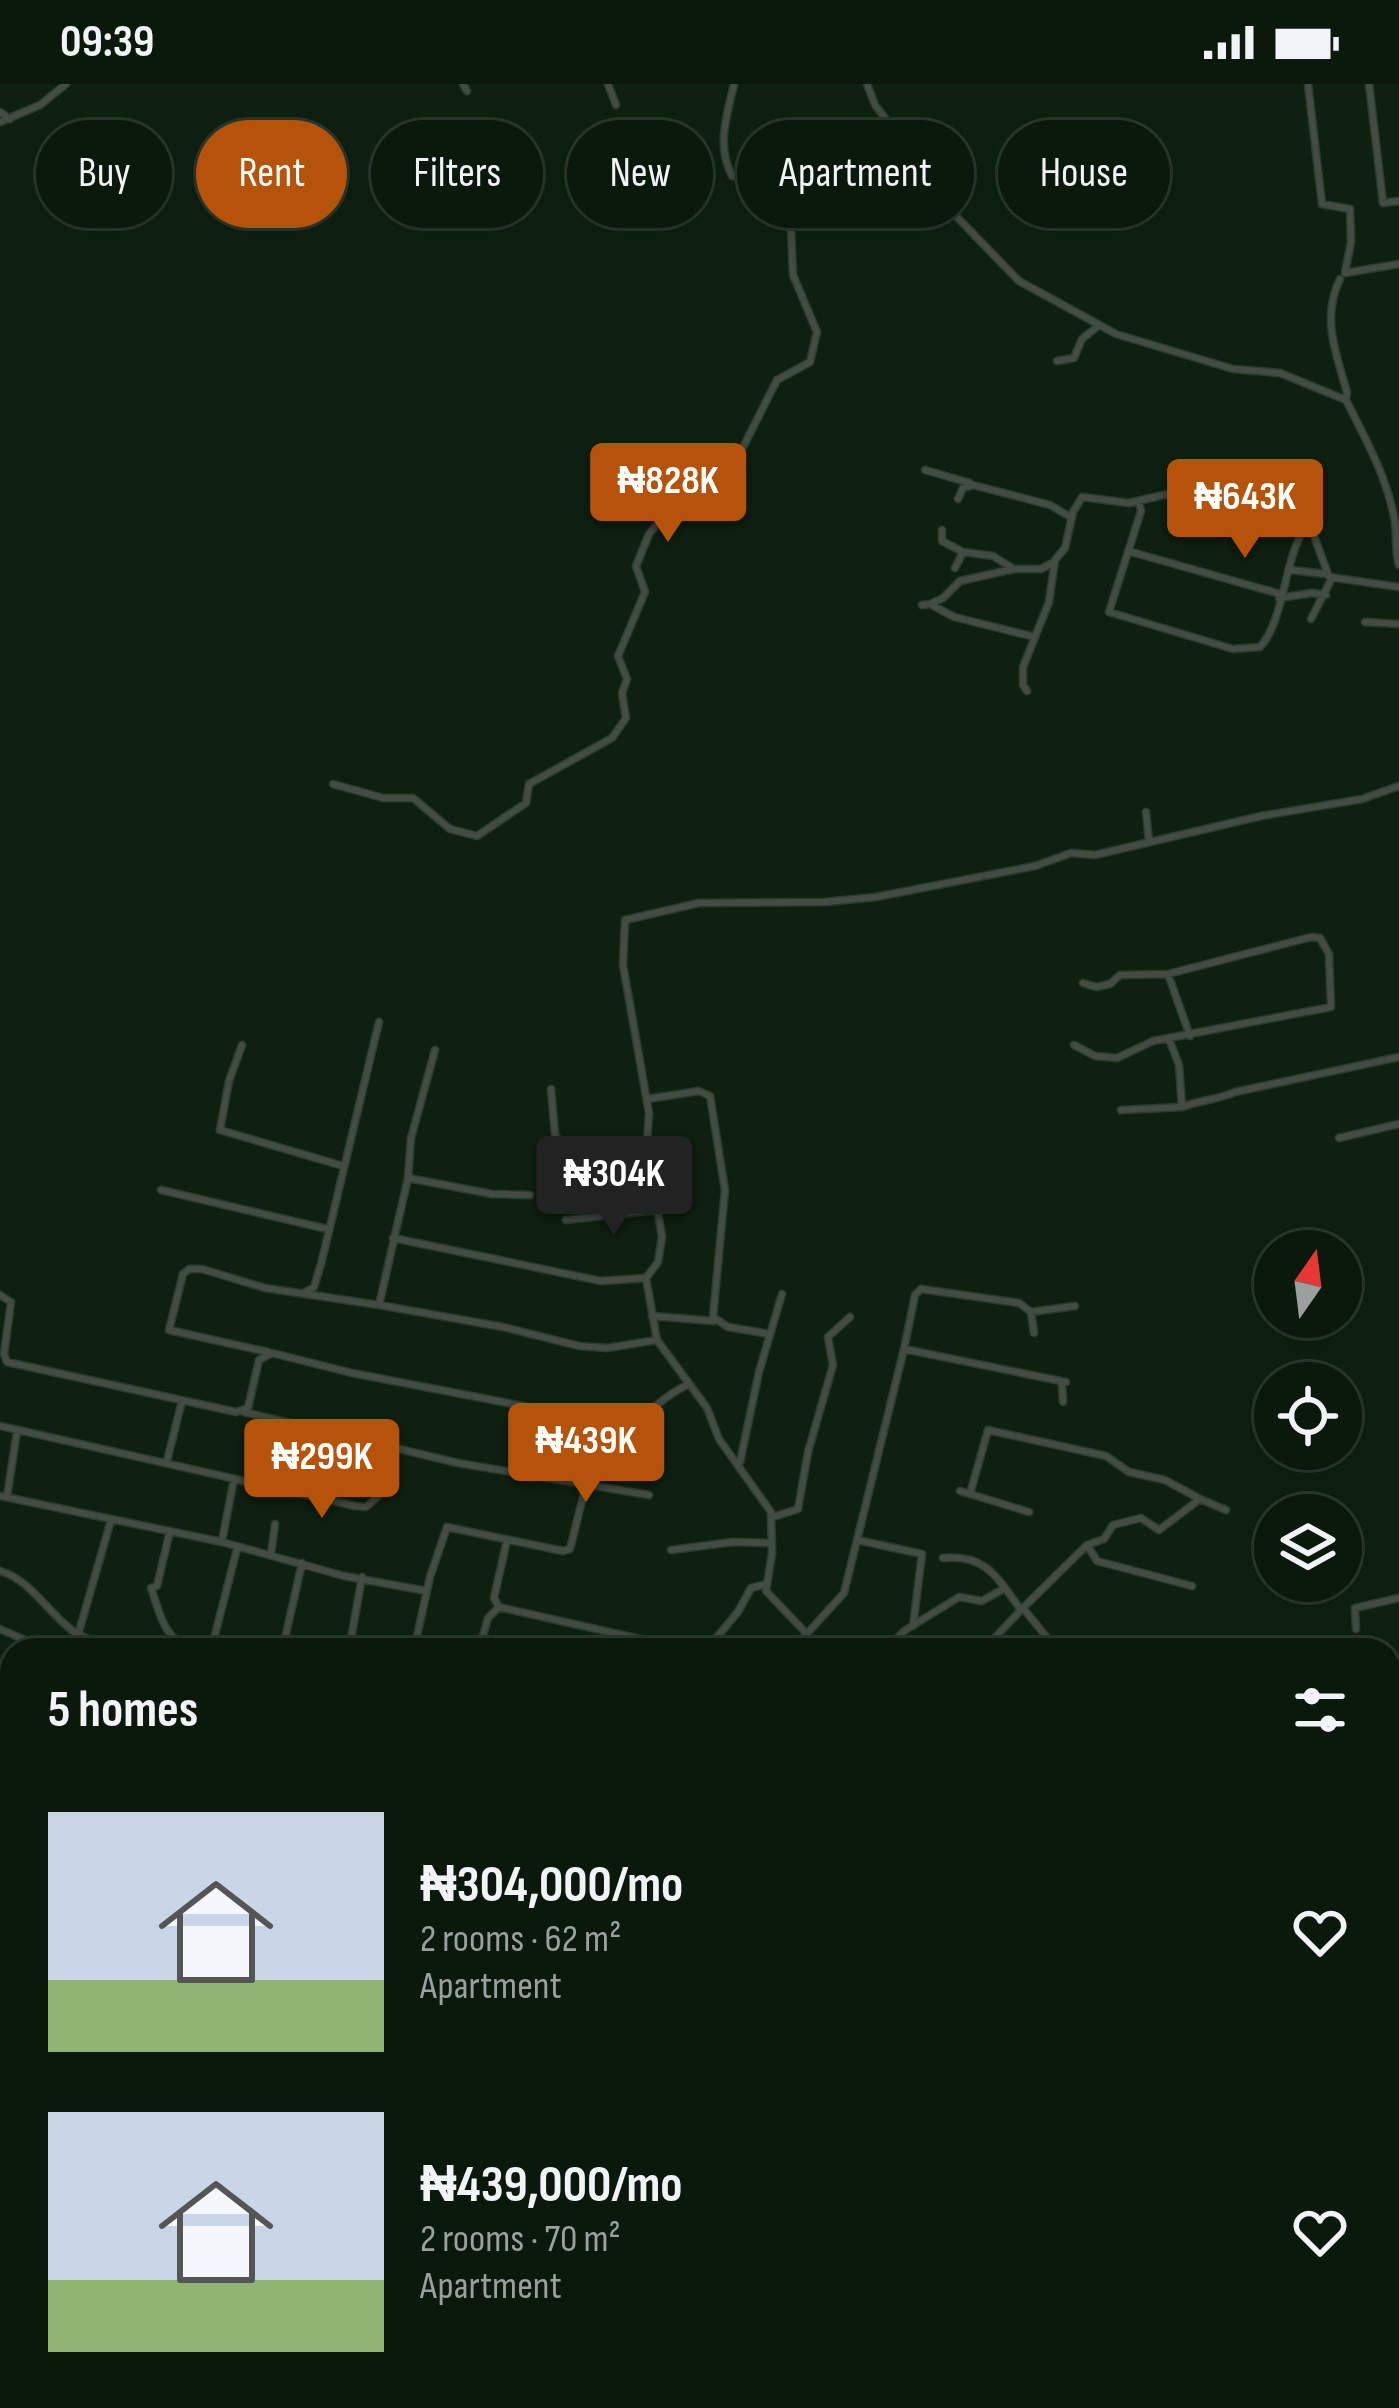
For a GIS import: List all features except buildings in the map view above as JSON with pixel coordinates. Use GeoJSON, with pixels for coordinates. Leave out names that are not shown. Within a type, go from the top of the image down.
{"type":"FeatureCollection","features":[{"type":"Feature","properties":{"kind":"street"},"geometry":{"type":"LineString","coordinates":[[0,122],[40,105],[67,84]]}},
{"type":"Feature","properties":{"kind":"street"},"geometry":{"type":"LineString","coordinates":[[608,84],[616,104]]}},
{"type":"Feature","properties":{"kind":"street"},"geometry":{"type":"LineString","coordinates":[[333,784],[383,799],[413,798],[450,829],[477,836],[526,803],[529,784],[612,738],[626,718],[622,693],[627,679],[617,656],[645,592],[636,566],[649,534],[668,511],[706,481],[729,474],[777,380],[810,362],[817,336],[793,275],[791,229],[769,200],[768,183],[760,176],[732,176],[728,167],[722,133],[734,84]]}},
{"type":"Feature","properties":{"kind":"street"},"geometry":{"type":"LineString","coordinates":[[867,84],[874,105],[928,172],[952,212],[1008,273],[1098,326],[1233,369],[1280,373],[1346,400]]}},
{"type":"Feature","properties":{"kind":"street"},"geometry":{"type":"LineString","coordinates":[[1308,84],[1322,204],[1351,209],[1352,242],[1345,273],[1399,264]]}},
{"type":"Feature","properties":{"kind":"street"},"geometry":{"type":"LineString","coordinates":[[1369,84],[1383,203],[1399,201]]}},
{"type":"Feature","properties":{"kind":"street"},"geometry":{"type":"LineString","coordinates":[[0,112],[10,119]]}},
{"type":"Feature","properties":{"kind":"street"},"geometry":{"type":"LineString","coordinates":[[1340,279],[1331,298],[1331,338],[1346,400],[1384,480],[1397,522],[1394,546],[1399,566]]}},
{"type":"Feature","properties":{"kind":"street"},"geometry":{"type":"LineString","coordinates":[[1057,361],[1074,358],[1082,339],[1098,326]]}},
{"type":"Feature","properties":{"kind":"street"},"geometry":{"type":"LineString","coordinates":[[925,470],[1050,505],[1072,518]]}},
{"type":"Feature","properties":{"kind":"street"},"geometry":{"type":"LineString","coordinates":[[958,499],[963,488],[973,485]]}},
{"type":"Feature","properties":{"kind":"street"},"geometry":{"type":"LineString","coordinates":[[1035,637],[926,604],[944,598],[961,581],[1014,569],[1041,569],[1055,560],[1065,548],[1082,497],[1123,503],[1172,493],[1208,507],[1282,520],[1315,535],[1329,576],[1326,595],[1311,619]]}},
{"type":"Feature","properties":{"kind":"street"},"geometry":{"type":"LineString","coordinates":[[1139,500],[1141,511],[1109,610],[1233,650],[1256,648],[1269,638],[1295,545],[1304,530]]}},
{"type":"Feature","properties":{"kind":"street"},"geometry":{"type":"LineString","coordinates":[[942,530],[944,543],[963,552],[993,556],[1014,569]]}},
{"type":"Feature","properties":{"kind":"street"},"geometry":{"type":"LineString","coordinates":[[1128,551],[1280,596],[1326,595]]}},
{"type":"Feature","properties":{"kind":"street"},"geometry":{"type":"LineString","coordinates":[[955,568],[963,552]]}},
{"type":"Feature","properties":{"kind":"street"},"geometry":{"type":"LineString","coordinates":[[1027,692],[1022,671],[1049,602],[1055,560]]}},
{"type":"Feature","properties":{"kind":"street"},"geometry":{"type":"LineString","coordinates":[[1291,570],[1399,587]]}},
{"type":"Feature","properties":{"kind":"street"},"geometry":{"type":"LineString","coordinates":[[1388,584],[1399,575]]}},
{"type":"Feature","properties":{"kind":"street"},"geometry":{"type":"LineString","coordinates":[[1365,622],[1399,624]]}},
{"type":"Feature","properties":{"kind":"street"},"geometry":{"type":"LineString","coordinates":[[806,1633],[769,1597],[766,1583],[773,1517],[740,1462],[719,1439],[707,1408],[657,1340],[646,1278],[662,1246],[647,1143],[647,1099],[623,965],[625,920],[699,903],[876,897],[1003,873],[1071,853],[1095,855],[1261,816],[1362,799],[1399,786]]}},
{"type":"Feature","properties":{"kind":"street"},"geometry":{"type":"LineString","coordinates":[[1146,812],[1149,842]]}},
{"type":"Feature","properties":{"kind":"street"},"geometry":{"type":"LineString","coordinates":[[1074,1045],[1095,1056],[1118,1058],[1153,1041],[1331,1007],[1329,954],[1320,938],[1311,937],[1168,974],[1120,975],[1096,987],[1083,983]]}},
{"type":"Feature","properties":{"kind":"street"},"geometry":{"type":"LineString","coordinates":[[1168,974],[1190,1036]]}},
{"type":"Feature","properties":{"kind":"street"},"geometry":{"type":"LineString","coordinates":[[304,1293],[314,1287],[379,1022]]}},
{"type":"Feature","properties":{"kind":"street"},"geometry":{"type":"LineString","coordinates":[[1169,1039],[1179,1065],[1182,1107]]}},
{"type":"Feature","properties":{"kind":"street"},"geometry":{"type":"LineString","coordinates":[[242,1045],[220,1130],[343,1166]]}},
{"type":"Feature","properties":{"kind":"street"},"geometry":{"type":"LineString","coordinates":[[379,1305],[408,1178],[411,1138],[435,1050]]}},
{"type":"Feature","properties":{"kind":"street"},"geometry":{"type":"LineString","coordinates":[[1121,1110],[1182,1107],[1399,1057]]}},
{"type":"Feature","properties":{"kind":"street"},"geometry":{"type":"LineString","coordinates":[[551,1089],[555,1133],[563,1150],[647,1143]]}},
{"type":"Feature","properties":{"kind":"street"},"geometry":{"type":"LineString","coordinates":[[647,1099],[699,1091],[710,1096],[725,1190],[725,1225],[712,1301],[717,1321]]}},
{"type":"Feature","properties":{"kind":"street"},"geometry":{"type":"LineString","coordinates":[[1339,1138],[1399,1124]]}},
{"type":"Feature","properties":{"kind":"street"},"geometry":{"type":"LineString","coordinates":[[408,1178],[492,1194],[530,1195]]}},
{"type":"Feature","properties":{"kind":"street"},"geometry":{"type":"LineString","coordinates":[[161,1190],[327,1229]]}},
{"type":"Feature","properties":{"kind":"street"},"geometry":{"type":"LineString","coordinates":[[566,1220],[659,1210]]}},
{"type":"Feature","properties":{"kind":"street"},"geometry":{"type":"LineString","coordinates":[[393,1238],[601,1281],[646,1278]]}},
{"type":"Feature","properties":{"kind":"street"},"geometry":{"type":"LineString","coordinates":[[657,1340],[607,1348],[579,1346],[514,1329],[265,1288],[202,1269],[183,1274],[169,1330],[608,1422],[629,1422],[649,1414],[656,1403],[686,1384]]}},
{"type":"Feature","properties":{"kind":"street"},"geometry":{"type":"LineString","coordinates":[[803,1638],[844,1593],[915,1295],[921,1289],[986,1296],[1019,1303],[1031,1312],[1075,1306]]}},
{"type":"Feature","properties":{"kind":"street"},"geometry":{"type":"LineString","coordinates":[[740,1462],[782,1294]]}},
{"type":"Feature","properties":{"kind":"street"},"geometry":{"type":"LineString","coordinates":[[0,1295],[11,1301],[4,1354],[8,1363],[458,1463],[649,1495]]}},
{"type":"Feature","properties":{"kind":"street"},"geometry":{"type":"LineString","coordinates":[[1031,1312],[1034,1333]]}},
{"type":"Feature","properties":{"kind":"street"},"geometry":{"type":"LineString","coordinates":[[652,1316],[717,1321],[769,1334]]}},
{"type":"Feature","properties":{"kind":"street"},"geometry":{"type":"LineString","coordinates":[[773,1517],[798,1509],[808,1452],[833,1365],[828,1337],[850,1316]]}},
{"type":"Feature","properties":{"kind":"street"},"geometry":{"type":"LineString","coordinates":[[904,1349],[1063,1382],[1063,1402]]}},
{"type":"Feature","properties":{"kind":"street"},"geometry":{"type":"LineString","coordinates":[[244,1412],[259,1360],[272,1353]]}},
{"type":"Feature","properties":{"kind":"street"},"geometry":{"type":"LineString","coordinates":[[167,1462],[182,1401]]}},
{"type":"Feature","properties":{"kind":"street"},"geometry":{"type":"LineString","coordinates":[[0,1426],[362,1507],[382,1497],[384,1491]]}},
{"type":"Feature","properties":{"kind":"street"},"geometry":{"type":"LineString","coordinates":[[977,1428],[1106,1456],[1129,1472],[1166,1480],[1226,1510]]}},
{"type":"Feature","properties":{"kind":"street"},"geometry":{"type":"LineString","coordinates":[[970,1494],[988,1430]]}},
{"type":"Feature","properties":{"kind":"street"},"geometry":{"type":"LineString","coordinates":[[17,1431],[3,1497],[428,1591]]}},
{"type":"Feature","properties":{"kind":"street"},"geometry":{"type":"LineString","coordinates":[[222,1542],[234,1479]]}},
{"type":"Feature","properties":{"kind":"street"},"geometry":{"type":"LineString","coordinates":[[416,1638],[447,1526],[570,1549],[586,1484]]}},
{"type":"Feature","properties":{"kind":"street"},"geometry":{"type":"LineString","coordinates":[[960,1491],[1029,1512]]}},
{"type":"Feature","properties":{"kind":"street"},"geometry":{"type":"LineString","coordinates":[[994,1638],[1088,1545],[1105,1539],[1113,1526],[1141,1518],[1159,1529],[1200,1499]]}},
{"type":"Feature","properties":{"kind":"street"},"geometry":{"type":"LineString","coordinates":[[76,1638],[111,1520]]}},
{"type":"Feature","properties":{"kind":"street"},"geometry":{"type":"LineString","coordinates":[[271,1554],[275,1525]]}},
{"type":"Feature","properties":{"kind":"street"},"geometry":{"type":"LineString","coordinates":[[170,1532],[157,1586],[151,1588],[158,1618],[172,1638]]}},
{"type":"Feature","properties":{"kind":"street"},"geometry":{"type":"LineString","coordinates":[[507,1540],[494,1598],[499,1606],[637,1638]]}},
{"type":"Feature","properties":{"kind":"street"},"geometry":{"type":"LineString","coordinates":[[857,1540],[922,1555],[913,1626]]}},
{"type":"Feature","properties":{"kind":"street"},"geometry":{"type":"LineString","coordinates":[[671,1550],[733,1542],[770,1543]]}},
{"type":"Feature","properties":{"kind":"street"},"geometry":{"type":"LineString","coordinates":[[1088,1545],[1096,1561],[1192,1586]]}},
{"type":"Feature","properties":{"kind":"street"},"geometry":{"type":"LineString","coordinates":[[214,1638],[237,1549]]}},
{"type":"Feature","properties":{"kind":"street"},"geometry":{"type":"LineString","coordinates":[[943,1558],[964,1557],[996,1572],[1047,1638]]}},
{"type":"Feature","properties":{"kind":"street"},"geometry":{"type":"LineString","coordinates":[[285,1638],[302,1562]]}},
{"type":"Feature","properties":{"kind":"street"},"geometry":{"type":"LineString","coordinates":[[0,1571],[22,1580],[45,1607],[86,1638]]}},
{"type":"Feature","properties":{"kind":"street"},"geometry":{"type":"LineString","coordinates":[[351,1638],[362,1577]]}},
{"type":"Feature","properties":{"kind":"street"},"geometry":{"type":"LineString","coordinates":[[716,1638],[751,1588],[766,1583]]}},
{"type":"Feature","properties":{"kind":"street"},"geometry":{"type":"LineString","coordinates":[[900,1638],[959,1597],[982,1601],[1005,1588]]}},
{"type":"Feature","properties":{"kind":"street"},"geometry":{"type":"LineString","coordinates":[[1356,1629],[1355,1608],[1399,1598]]}},
{"type":"Feature","properties":{"kind":"street"},"geometry":{"type":"LineString","coordinates":[[482,1638],[488,1618],[499,1606]]}}]}
